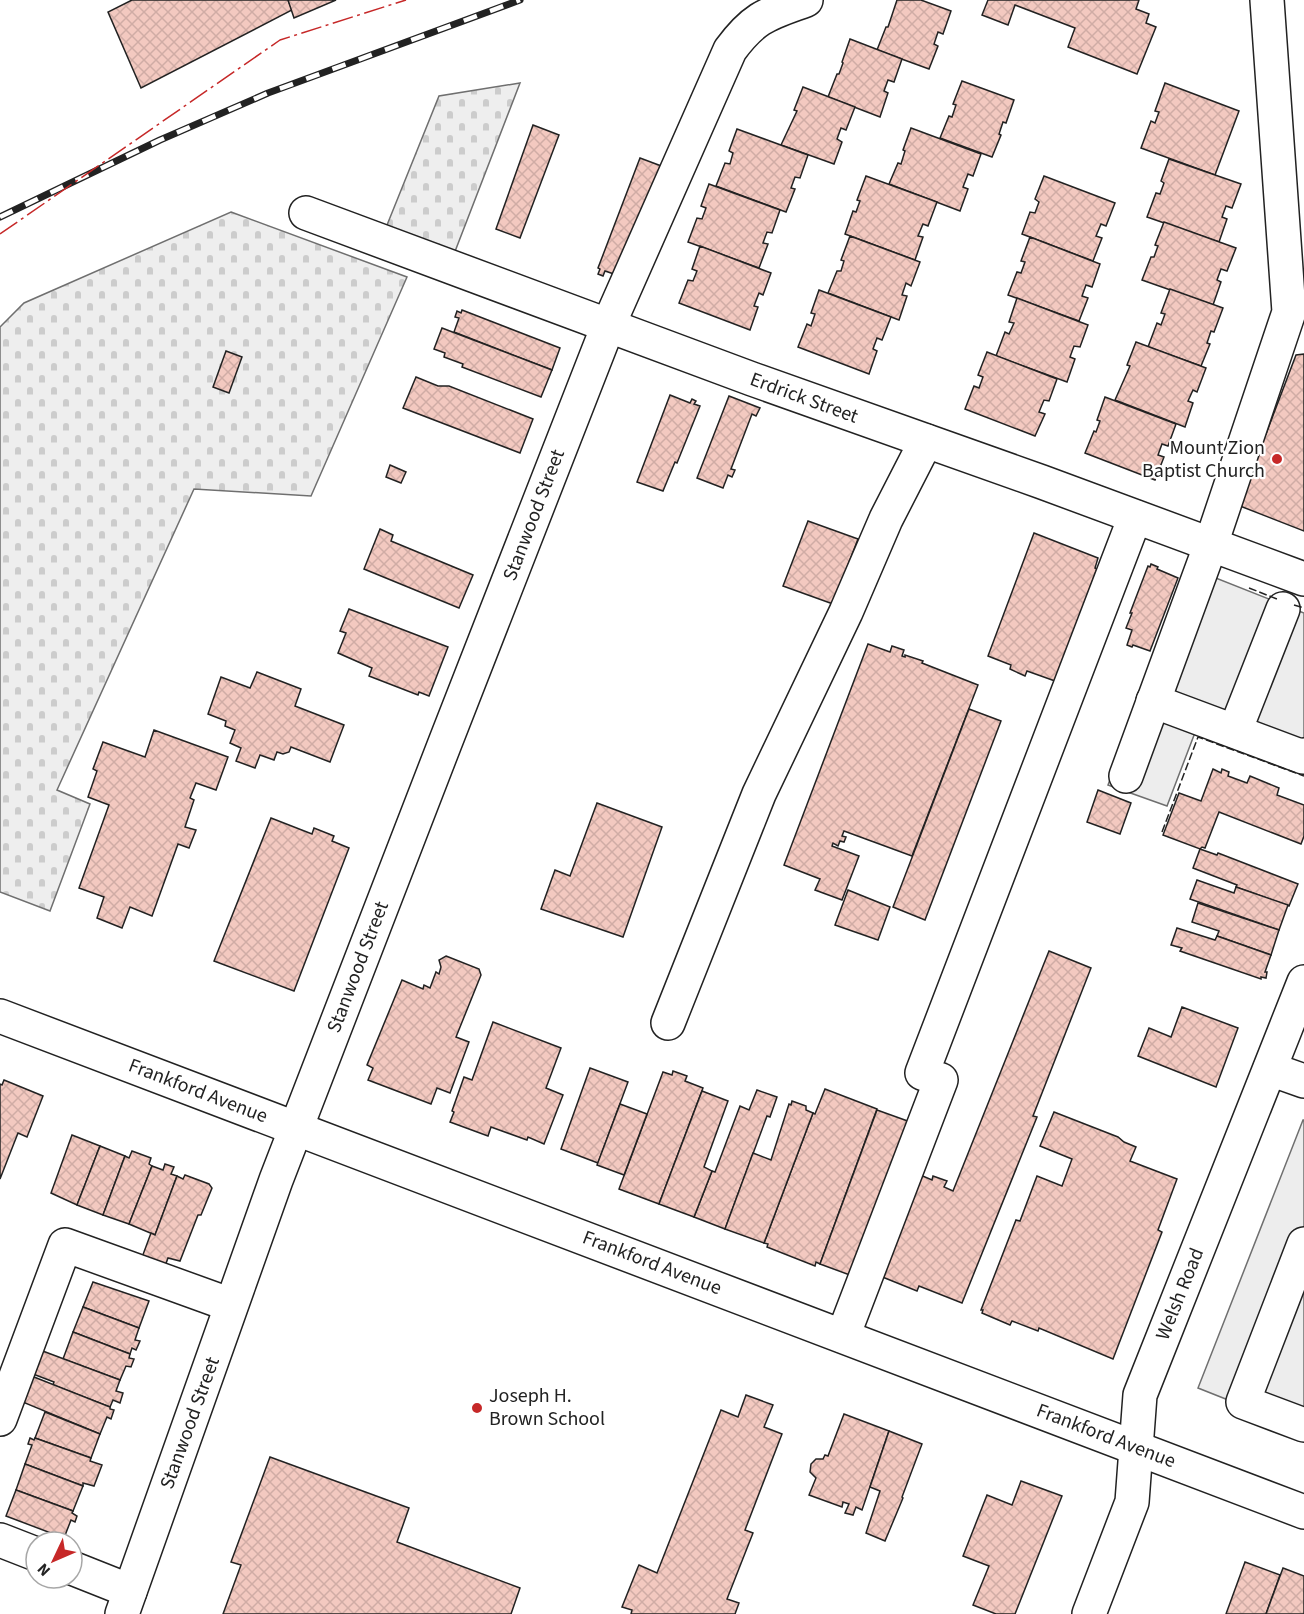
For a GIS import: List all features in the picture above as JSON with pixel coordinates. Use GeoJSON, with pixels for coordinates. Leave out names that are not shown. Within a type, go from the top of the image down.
{"type":"FeatureCollection","features":[{"type":"Feature","properties":{"kind":"street","name":"Stanwood Street"},"geometry":{"type":"LineString","coordinates":[[126,1602],[296,1128],[608,326],[730,50],[745,31],[762,16],[806,0]]}},
{"type":"Feature","properties":{"kind":"street"},"geometry":{"type":"LineString","coordinates":[[1126,776],[1211,544],[1289,312],[1267,0]]}},
{"type":"Feature","properties":{"kind":"street","name":"Erdrick Street"},"geometry":{"type":"LineString","coordinates":[[306,213],[608,326],[1304,579]]}},
{"type":"Feature","properties":{"kind":"street"},"geometry":{"type":"LineString","coordinates":[[669,1023],[759,794],[846,612],[886,519],[926,441]]}},
{"type":"Feature","properties":{"kind":"street"},"geometry":{"type":"LineString","coordinates":[[843,1336],[941,1080],[922,1073],[1135,517]]}},
{"type":"Feature","properties":{"kind":"street"},"geometry":{"type":"LineString","coordinates":[[1235,731],[1283,609]]}},
{"type":"Feature","properties":{"kind":"street"},"geometry":{"type":"LineString","coordinates":[[1153,701],[1304,757],[1304,755]]}},
{"type":"Feature","properties":{"kind":"street","name":"Welsh Road"},"geometry":{"type":"LineString","coordinates":[[1089,1614],[1132,1502],[1140,1395],[1304,982]]}},
{"type":"Feature","properties":{"kind":"street","name":"Frankford Avenue"},"geometry":{"type":"LineString","coordinates":[[0,1016],[1304,1512]]}},
{"type":"Feature","properties":{"kind":"street"},"geometry":{"type":"LineString","coordinates":[[1270,1070],[1304,1081]]}},
{"type":"Feature","properties":{"kind":"street"},"geometry":{"type":"LineString","coordinates":[[0,1419],[65,1245],[231,1305]]}},
{"type":"Feature","properties":{"kind":"street"},"geometry":{"type":"LineString","coordinates":[[1300,1263],[1244,1402],[1304,1425]]}},
{"type":"Feature","properties":{"kind":"street"},"geometry":{"type":"LineString","coordinates":[[0,1540],[24,1549]]}},
{"type":"Feature","properties":{"kind":"street"},"geometry":{"type":"LineString","coordinates":[[84,1576],[126,1602]]}},
{"type":"Feature","properties":{"kind":"green space"},"geometry":{"type":"Polygon","coordinates":[[[520,83],[454,254],[385,230],[439,96],[520,83]]]}},
{"type":"Feature","properties":{"kind":"green space"},"geometry":{"type":"Polygon","coordinates":[[[231,212],[407,277],[311,496],[194,489],[57,790],[90,804],[50,911],[0,892],[0,327],[24,303],[231,212]]]}},
{"type":"Feature","properties":{"kind":"shaded area"},"geometry":{"type":"Polygon","coordinates":[[[1188,567],[1304,613],[1304,771],[1196,730],[1167,806],[1108,785],[1188,567]]]}},
{"type":"Feature","properties":{"kind":"shaded area"},"geometry":{"type":"Polygon","coordinates":[[[1304,1120],[1304,1430],[1198,1388],[1304,1120]]]}},
{"type":"Feature","properties":{"kind":"building"},"geometry":{"type":"Polygon","coordinates":[[[132,0],[288,0],[292,10],[141,88],[108,12],[132,0]]]}},
{"type":"Feature","properties":{"kind":"building"},"geometry":{"type":"Polygon","coordinates":[[[288,0],[336,0],[294,18],[288,0]]]}},
{"type":"Feature","properties":{"kind":"building"},"geometry":{"type":"Polygon","coordinates":[[[897,0],[921,0],[951,11],[943,34],[938,32],[934,44],[938,46],[929,69],[877,50],[897,0]]]}},
{"type":"Feature","properties":{"kind":"building"},"geometry":{"type":"Polygon","coordinates":[[[988,0],[1139,0],[1136,9],[1149,14],[1146,23],[1156,27],[1137,74],[1068,47],[1075,28],[1015,5],[1008,25],[982,15],[988,0]]]}},
{"type":"Feature","properties":{"kind":"building"},"geometry":{"type":"Polygon","coordinates":[[[850,39],[902,59],[894,82],[888,80],[884,91],[888,93],[880,117],[828,97],[837,74],[839,74],[850,39]]]}},
{"type":"Feature","properties":{"kind":"building"},"geometry":{"type":"Polygon","coordinates":[[[962,81],[1014,100],[1006,123],[1003,122],[999,134],[1001,135],[992,157],[940,138],[949,116],[952,117],[956,105],[953,104],[962,81]]]}},
{"type":"Feature","properties":{"kind":"building"},"geometry":{"type":"Polygon","coordinates":[[[1165,83],[1239,111],[1215,175],[1141,148],[1151,121],[1155,123],[1159,112],[1155,111],[1165,83]]]}},
{"type":"Feature","properties":{"kind":"building"},"geometry":{"type":"Polygon","coordinates":[[[803,87],[855,107],[846,130],[841,128],[837,139],[842,142],[834,164],[781,145],[797,111],[794,110],[803,87]]]}},
{"type":"Feature","properties":{"kind":"building"},"geometry":{"type":"Polygon","coordinates":[[[533,125],[559,135],[520,238],[496,229],[533,125]]]}},
{"type":"Feature","properties":{"kind":"building"},"geometry":{"type":"Polygon","coordinates":[[[911,128],[981,154],[973,176],[968,174],[963,187],[968,189],[960,211],[889,184],[898,163],[901,164],[905,151],[903,150],[911,128]]]}},
{"type":"Feature","properties":{"kind":"building"},"geometry":{"type":"Polygon","coordinates":[[[737,129],[808,155],[800,178],[795,177],[791,188],[795,189],[786,212],[716,186],[725,163],[730,164],[733,153],[729,151],[737,129]]]}},
{"type":"Feature","properties":{"kind":"building"},"geometry":{"type":"Polygon","coordinates":[[[640,158],[664,167],[623,277],[605,271],[603,276],[598,274],[600,269],[598,268],[640,158]]]}},
{"type":"Feature","properties":{"kind":"building"},"geometry":{"type":"Polygon","coordinates":[[[1169,159],[1241,184],[1232,208],[1226,206],[1222,217],[1227,219],[1219,242],[1147,217],[1156,193],[1160,194],[1164,183],[1161,181],[1169,159]]]}},
{"type":"Feature","properties":{"kind":"building"},"geometry":{"type":"Polygon","coordinates":[[[866,176],[937,202],[928,226],[923,224],[918,236],[923,237],[915,260],[845,234],[853,211],[856,212],[860,201],[857,200],[866,176]]]}},
{"type":"Feature","properties":{"kind":"building"},"geometry":{"type":"Polygon","coordinates":[[[1044,176],[1115,203],[1106,226],[1101,224],[1096,236],[1102,238],[1093,261],[1022,234],[1030,212],[1035,213],[1039,202],[1035,199],[1044,176]]]}},
{"type":"Feature","properties":{"kind":"building"},"geometry":{"type":"Polygon","coordinates":[[[709,184],[780,210],[772,233],[767,232],[763,243],[768,244],[759,268],[688,242],[697,218],[702,219],[706,208],[701,206],[709,184]]]}},
{"type":"Feature","properties":{"kind":"building"},"geometry":{"type":"Polygon","coordinates":[[[1164,222],[1236,248],[1227,271],[1221,269],[1217,280],[1221,282],[1213,305],[1142,280],[1151,257],[1154,257],[1158,246],[1155,245],[1164,222]]]}},
{"type":"Feature","properties":{"kind":"building"},"geometry":{"type":"Polygon","coordinates":[[[850,236],[920,262],[911,286],[906,283],[902,295],[907,296],[899,320],[828,293],[837,271],[841,271],[844,261],[841,260],[850,236]]]}},
{"type":"Feature","properties":{"kind":"building"},"geometry":{"type":"Polygon","coordinates":[[[1030,237],[1100,264],[1092,287],[1086,285],[1082,296],[1088,298],[1079,321],[1008,295],[1017,272],[1021,273],[1025,262],[1021,261],[1030,237]]]}},
{"type":"Feature","properties":{"kind":"building"},"geometry":{"type":"Polygon","coordinates":[[[700,246],[771,273],[763,295],[759,293],[754,306],[758,307],[750,330],[679,303],[688,280],[693,281],[697,271],[692,269],[700,246]]]}},
{"type":"Feature","properties":{"kind":"building"},"geometry":{"type":"Polygon","coordinates":[[[1170,289],[1223,308],[1214,332],[1211,331],[1207,343],[1210,344],[1201,366],[1148,347],[1157,323],[1161,325],[1165,314],[1161,313],[1170,289]]]}},
{"type":"Feature","properties":{"kind":"building"},"geometry":{"type":"Polygon","coordinates":[[[819,290],[891,317],[882,340],[877,338],[873,349],[877,351],[869,374],[798,347],[807,324],[811,326],[815,314],[811,313],[819,290]]]}},
{"type":"Feature","properties":{"kind":"building"},"geometry":{"type":"Polygon","coordinates":[[[1017,298],[1088,325],[1080,347],[1074,346],[1070,357],[1075,359],[1067,382],[996,356],[1005,332],[1009,334],[1014,323],[1009,322],[1017,298]]]}},
{"type":"Feature","properties":{"kind":"building"},"geometry":{"type":"Polygon","coordinates":[[[462,310],[560,348],[552,370],[454,332],[459,318],[455,317],[457,311],[461,313],[462,310]]]}},
{"type":"Feature","properties":{"kind":"building"},"geometry":{"type":"Polygon","coordinates":[[[442,328],[552,370],[541,397],[462,367],[463,364],[444,357],[445,353],[434,349],[442,328]]]}},
{"type":"Feature","properties":{"kind":"building"},"geometry":{"type":"Polygon","coordinates":[[[1136,342],[1206,368],[1197,392],[1193,390],[1188,401],[1193,403],[1185,427],[1115,400],[1130,366],[1127,365],[1136,342]]]}},
{"type":"Feature","properties":{"kind":"building"},"geometry":{"type":"Polygon","coordinates":[[[226,351],[242,357],[229,393],[213,387],[226,351]]]}},
{"type":"Feature","properties":{"kind":"building"},"geometry":{"type":"Polygon","coordinates":[[[987,352],[1057,379],[1049,401],[1044,400],[1039,412],[1045,414],[1035,436],[965,409],[974,386],[979,388],[983,377],[978,375],[987,352]]]}},
{"type":"Feature","properties":{"kind":"building","name":"Mount Zion Baptist Church"},"geometry":{"type":"Polygon","coordinates":[[[1304,354],[1304,531],[1240,506],[1260,432],[1266,434],[1296,355],[1304,354]]]}},
{"type":"Feature","properties":{"kind":"building"},"geometry":{"type":"Polygon","coordinates":[[[416,377],[438,386],[449,386],[533,419],[520,453],[403,408],[416,377]]]}},
{"type":"Feature","properties":{"kind":"building"},"geometry":{"type":"Polygon","coordinates":[[[670,395],[690,403],[692,399],[696,401],[694,404],[700,406],[663,491],[637,482],[670,395]]]}},
{"type":"Feature","properties":{"kind":"building"},"geometry":{"type":"Polygon","coordinates":[[[729,396],[760,408],[756,416],[752,414],[731,469],[735,470],[732,477],[728,475],[723,488],[697,478],[729,396]]]}},
{"type":"Feature","properties":{"kind":"building"},"geometry":{"type":"Polygon","coordinates":[[[1105,397],[1176,424],[1168,446],[1162,444],[1158,455],[1164,457],[1155,480],[1085,453],[1100,421],[1097,420],[1105,397]]]}},
{"type":"Feature","properties":{"kind":"building"},"geometry":{"type":"Polygon","coordinates":[[[390,465],[406,472],[401,483],[386,477],[390,465]]]}},
{"type":"Feature","properties":{"kind":"building"},"geometry":{"type":"Polygon","coordinates":[[[808,521],[858,539],[833,604],[783,586],[808,521]]]}},
{"type":"Feature","properties":{"kind":"building"},"geometry":{"type":"Polygon","coordinates":[[[380,529],[393,535],[391,541],[473,575],[459,608],[364,569],[380,529]]]}},
{"type":"Feature","properties":{"kind":"building"},"geometry":{"type":"Polygon","coordinates":[[[1034,533],[1098,558],[1095,568],[1097,569],[1055,681],[1027,671],[1025,676],[1010,669],[1011,665],[988,656],[1034,533]]]}},
{"type":"Feature","properties":{"kind":"building"},"geometry":{"type":"Polygon","coordinates":[[[1151,564],[1178,578],[1150,651],[1127,645],[1132,630],[1126,628],[1148,566],[1150,567],[1151,564]]]}},
{"type":"Feature","properties":{"kind":"building"},"geometry":{"type":"Polygon","coordinates":[[[349,609],[448,647],[429,696],[419,692],[418,695],[369,676],[372,668],[338,653],[346,633],[340,631],[349,609]]]}},
{"type":"Feature","properties":{"kind":"building"},"geometry":{"type":"Polygon","coordinates":[[[868,644],[890,652],[892,646],[904,650],[902,656],[923,661],[922,663],[978,685],[912,856],[844,831],[842,836],[846,837],[844,842],[840,841],[838,846],[833,843],[832,846],[859,856],[842,900],[815,890],[820,879],[784,865],[868,644]]]}},
{"type":"Feature","properties":{"kind":"building"},"geometry":{"type":"Polygon","coordinates":[[[257,672],[301,689],[295,706],[344,725],[330,762],[291,747],[289,752],[283,754],[277,752],[274,760],[260,755],[255,768],[236,761],[241,748],[230,743],[235,730],[225,726],[226,721],[208,714],[221,677],[250,688],[257,672]]]}},
{"type":"Feature","properties":{"kind":"building"},"geometry":{"type":"Polygon","coordinates":[[[969,709],[1001,721],[925,920],[893,907],[969,709]]]}},
{"type":"Feature","properties":{"kind":"building"},"geometry":{"type":"Polygon","coordinates":[[[154,730],[228,757],[216,790],[196,783],[190,798],[194,800],[185,827],[196,830],[189,848],[178,844],[152,916],[130,907],[122,928],[97,918],[104,897],[79,888],[109,805],[88,797],[97,771],[93,769],[103,742],[145,757],[154,730]]]}},
{"type":"Feature","properties":{"kind":"building"},"geometry":{"type":"Polygon","coordinates":[[[1213,769],[1221,773],[1222,769],[1229,772],[1228,776],[1247,783],[1250,776],[1279,788],[1277,795],[1304,805],[1304,836],[1301,844],[1219,812],[1205,848],[1200,849],[1163,835],[1179,793],[1201,801],[1213,769]]]}},
{"type":"Feature","properties":{"kind":"building"},"geometry":{"type":"Polygon","coordinates":[[[1098,790],[1131,803],[1120,834],[1087,822],[1098,790]]]}},
{"type":"Feature","properties":{"kind":"building"},"geometry":{"type":"Polygon","coordinates":[[[597,803],[662,827],[623,937],[541,909],[555,870],[570,876],[597,803]]]}},
{"type":"Feature","properties":{"kind":"building"},"geometry":{"type":"Polygon","coordinates":[[[271,818],[312,834],[314,828],[334,836],[332,841],[349,848],[294,991],[214,961],[271,818]]]}},
{"type":"Feature","properties":{"kind":"building"},"geometry":{"type":"Polygon","coordinates":[[[1200,849],[1217,855],[1218,853],[1298,884],[1289,906],[1236,887],[1237,885],[1193,868],[1200,849]]]}},
{"type":"Feature","properties":{"kind":"building"},"geometry":{"type":"Polygon","coordinates":[[[1197,880],[1234,893],[1236,887],[1288,905],[1279,930],[1190,899],[1197,880]]]}},
{"type":"Feature","properties":{"kind":"building"},"geometry":{"type":"Polygon","coordinates":[[[848,890],[890,907],[878,940],[835,925],[848,890]]]}},
{"type":"Feature","properties":{"kind":"building"},"geometry":{"type":"Polygon","coordinates":[[[1198,903],[1279,930],[1271,955],[1217,936],[1219,931],[1192,922],[1198,903]]]}},
{"type":"Feature","properties":{"kind":"building"},"geometry":{"type":"Polygon","coordinates":[[[1177,928],[1215,940],[1217,936],[1271,955],[1265,972],[1267,972],[1266,978],[1261,977],[1261,979],[1180,951],[1182,948],[1171,945],[1177,928]]]}},
{"type":"Feature","properties":{"kind":"building"},"geometry":{"type":"Polygon","coordinates":[[[1049,951],[1091,968],[1033,1116],[1037,1117],[962,1303],[919,1286],[917,1291],[880,1276],[918,1174],[932,1180],[933,1176],[947,1181],[944,1187],[953,1191],[1049,951]]]}},
{"type":"Feature","properties":{"kind":"building"},"geometry":{"type":"Polygon","coordinates":[[[446,956],[479,969],[481,975],[456,1037],[469,1042],[450,1093],[437,1088],[431,1104],[368,1080],[373,1068],[367,1065],[402,980],[423,989],[424,985],[430,988],[436,972],[439,974],[441,967],[439,960],[446,956]]]}},
{"type":"Feature","properties":{"kind":"building"},"geometry":{"type":"Polygon","coordinates":[[[1182,1007],[1238,1028],[1216,1087],[1138,1056],[1149,1028],[1171,1037],[1182,1007]]]}},
{"type":"Feature","properties":{"kind":"building"},"geometry":{"type":"Polygon","coordinates":[[[493,1022],[561,1048],[546,1088],[563,1095],[544,1144],[491,1127],[488,1136],[450,1122],[464,1077],[472,1080],[493,1022]]]}},
{"type":"Feature","properties":{"kind":"building"},"geometry":{"type":"Polygon","coordinates":[[[590,1068],[628,1082],[598,1163],[561,1149],[590,1068]]]}},
{"type":"Feature","properties":{"kind":"building"},"geometry":{"type":"Polygon","coordinates":[[[673,1071],[687,1076],[685,1081],[703,1088],[659,1204],[619,1189],[663,1072],[672,1075],[673,1071]]]}},
{"type":"Feature","properties":{"kind":"building"},"geometry":{"type":"Polygon","coordinates":[[[4,1080],[43,1096],[27,1137],[18,1133],[0,1179],[0,1084],[2,1085],[4,1080]]]}},
{"type":"Feature","properties":{"kind":"building"},"geometry":{"type":"Polygon","coordinates":[[[825,1089],[877,1109],[820,1264],[816,1262],[815,1266],[767,1247],[768,1244],[764,1243],[813,1113],[815,1114],[825,1089]]]}},
{"type":"Feature","properties":{"kind":"building"},"geometry":{"type":"Polygon","coordinates":[[[757,1090],[777,1097],[770,1117],[767,1116],[725,1229],[694,1217],[712,1171],[715,1172],[740,1106],[749,1110],[757,1090]]]}},
{"type":"Feature","properties":{"kind":"building"},"geometry":{"type":"Polygon","coordinates":[[[702,1091],[728,1101],[704,1167],[712,1171],[694,1217],[659,1204],[702,1091]]]}},
{"type":"Feature","properties":{"kind":"building"},"geometry":{"type":"Polygon","coordinates":[[[792,1101],[806,1106],[806,1110],[813,1113],[764,1243],[725,1229],[753,1153],[771,1160],[789,1104],[791,1105],[792,1101]]]}},
{"type":"Feature","properties":{"kind":"building"},"geometry":{"type":"Polygon","coordinates":[[[620,1104],[647,1114],[624,1175],[597,1165],[620,1104]]]}},
{"type":"Feature","properties":{"kind":"building"},"geometry":{"type":"Polygon","coordinates":[[[877,1110],[916,1124],[858,1278],[820,1264],[877,1110]]]}},
{"type":"Feature","properties":{"kind":"building"},"geometry":{"type":"Polygon","coordinates":[[[1054,1112],[1118,1137],[1136,1147],[1130,1161],[1177,1179],[1158,1230],[1162,1232],[1113,1359],[1039,1328],[1038,1331],[1012,1321],[1010,1325],[982,1313],[983,1310],[981,1310],[1016,1220],[1020,1221],[1037,1176],[1062,1186],[1072,1159],[1040,1146],[1054,1112]]]}},
{"type":"Feature","properties":{"kind":"building"},"geometry":{"type":"Polygon","coordinates":[[[72,1135],[100,1146],[77,1205],[51,1193],[72,1135]]]}},
{"type":"Feature","properties":{"kind":"building"},"geometry":{"type":"Polygon","coordinates":[[[100,1146],[125,1156],[103,1215],[77,1205],[100,1146]]]}},
{"type":"Feature","properties":{"kind":"building"},"geometry":{"type":"Polygon","coordinates":[[[132,1151],[151,1158],[149,1164],[152,1166],[129,1224],[103,1215],[125,1156],[129,1158],[132,1151]]]}},
{"type":"Feature","properties":{"kind":"building"},"geometry":{"type":"Polygon","coordinates":[[[165,1164],[174,1167],[171,1174],[177,1176],[155,1235],[129,1224],[152,1166],[163,1170],[165,1164]]]}},
{"type":"Feature","properties":{"kind":"building"},"geometry":{"type":"Polygon","coordinates":[[[185,1175],[209,1184],[212,1188],[201,1215],[198,1215],[180,1261],[168,1258],[164,1269],[141,1260],[151,1233],[155,1235],[177,1176],[183,1179],[185,1175]]]}},
{"type":"Feature","properties":{"kind":"building"},"geometry":{"type":"Polygon","coordinates":[[[93,1282],[149,1301],[139,1328],[83,1307],[93,1282]]]}},
{"type":"Feature","properties":{"kind":"building"},"geometry":{"type":"Polygon","coordinates":[[[83,1307],[139,1328],[135,1340],[140,1341],[136,1350],[132,1348],[130,1354],[73,1332],[83,1307]]]}},
{"type":"Feature","properties":{"kind":"building"},"geometry":{"type":"Polygon","coordinates":[[[73,1332],[130,1354],[129,1358],[134,1359],[131,1367],[126,1366],[120,1380],[63,1359],[73,1332]]]}},
{"type":"Feature","properties":{"kind":"building"},"geometry":{"type":"Polygon","coordinates":[[[40,1350],[120,1380],[116,1391],[123,1393],[120,1403],[113,1400],[110,1407],[53,1385],[54,1382],[33,1374],[40,1350]]]}},
{"type":"Feature","properties":{"kind":"building"},"geometry":{"type":"Polygon","coordinates":[[[34,1377],[110,1407],[114,1410],[111,1419],[107,1417],[100,1434],[25,1403],[22,1399],[30,1379],[34,1377]]]}},
{"type":"Feature","properties":{"kind":"building"},"geometry":{"type":"Polygon","coordinates":[[[746,1395],[773,1405],[764,1427],[782,1434],[745,1530],[753,1533],[727,1599],[739,1603],[735,1614],[631,1614],[632,1610],[622,1607],[639,1565],[657,1573],[721,1410],[738,1417],[746,1395]]]}},
{"type":"Feature","properties":{"kind":"building"},"geometry":{"type":"Polygon","coordinates":[[[45,1412],[100,1434],[91,1458],[35,1438],[45,1412]]]}},
{"type":"Feature","properties":{"kind":"building"},"geometry":{"type":"Polygon","coordinates":[[[844,1414],[889,1431],[862,1510],[856,1507],[853,1515],[845,1513],[849,1504],[843,1502],[842,1507],[809,1495],[816,1478],[810,1472],[811,1464],[816,1459],[828,1456],[844,1414]]]}},
{"type":"Feature","properties":{"kind":"building"},"geometry":{"type":"Polygon","coordinates":[[[889,1431],[922,1444],[885,1541],[866,1533],[880,1491],[870,1487],[889,1431]]]}},
{"type":"Feature","properties":{"kind":"building"},"geometry":{"type":"Polygon","coordinates":[[[30,1438],[91,1458],[90,1461],[102,1465],[94,1486],[83,1483],[83,1486],[25,1464],[32,1445],[28,1444],[30,1438]]]}},
{"type":"Feature","properties":{"kind":"building"},"geometry":{"type":"Polygon","coordinates":[[[270,1457],[409,1508],[397,1542],[520,1588],[511,1614],[223,1614],[241,1565],[231,1562],[270,1457]]]}},
{"type":"Feature","properties":{"kind":"building"},"geometry":{"type":"Polygon","coordinates":[[[25,1464],[83,1486],[73,1511],[16,1490],[25,1464]]]}},
{"type":"Feature","properties":{"kind":"building"},"geometry":{"type":"Polygon","coordinates":[[[1021,1481],[1062,1496],[1015,1614],[996,1614],[973,1605],[989,1566],[963,1556],[987,1495],[1012,1505],[1021,1481]]]}},
{"type":"Feature","properties":{"kind":"building"},"geometry":{"type":"Polygon","coordinates":[[[16,1490],[73,1511],[72,1513],[77,1516],[75,1522],[71,1520],[67,1530],[43,1530],[6,1516],[16,1490]]]}},
{"type":"Feature","properties":{"kind":"building"},"geometry":{"type":"Polygon","coordinates":[[[1245,1562],[1280,1575],[1266,1614],[1226,1614],[1245,1562]]]}},
{"type":"Feature","properties":{"kind":"building"},"geometry":{"type":"Polygon","coordinates":[[[1283,1568],[1304,1576],[1304,1614],[1266,1614],[1283,1568]]]}},
{"type":"Feature","properties":{"kind":"railway"},"geometry":{"type":"LineString","coordinates":[[0,217],[160,140],[268,93],[520,0]]}},
{"type":"Feature","properties":{"kind":"fence"},"geometry":{"type":"LineString","coordinates":[[1249,588],[1277,599]]}},
{"type":"Feature","properties":{"kind":"fence"},"geometry":{"type":"LineString","coordinates":[[1294,605],[1304,608]]}},
{"type":"Feature","properties":{"kind":"fence"},"geometry":{"type":"LineString","coordinates":[[1162,832],[1198,737],[1304,776]]}},
{"type":"Feature","properties":{"kind":"power"},"geometry":{"type":"LineString","coordinates":[[0,234],[280,40],[406,0]]}},
{"type":"Feature","properties":{"kind":"place","name":"Mount Zion Baptist Church"},"geometry":{"type":"Point","coordinates":[1277,459]}},
{"type":"Feature","properties":{"kind":"place","name":"Joseph H. Brown School"},"geometry":{"type":"Point","coordinates":[477,1408]}}]}
